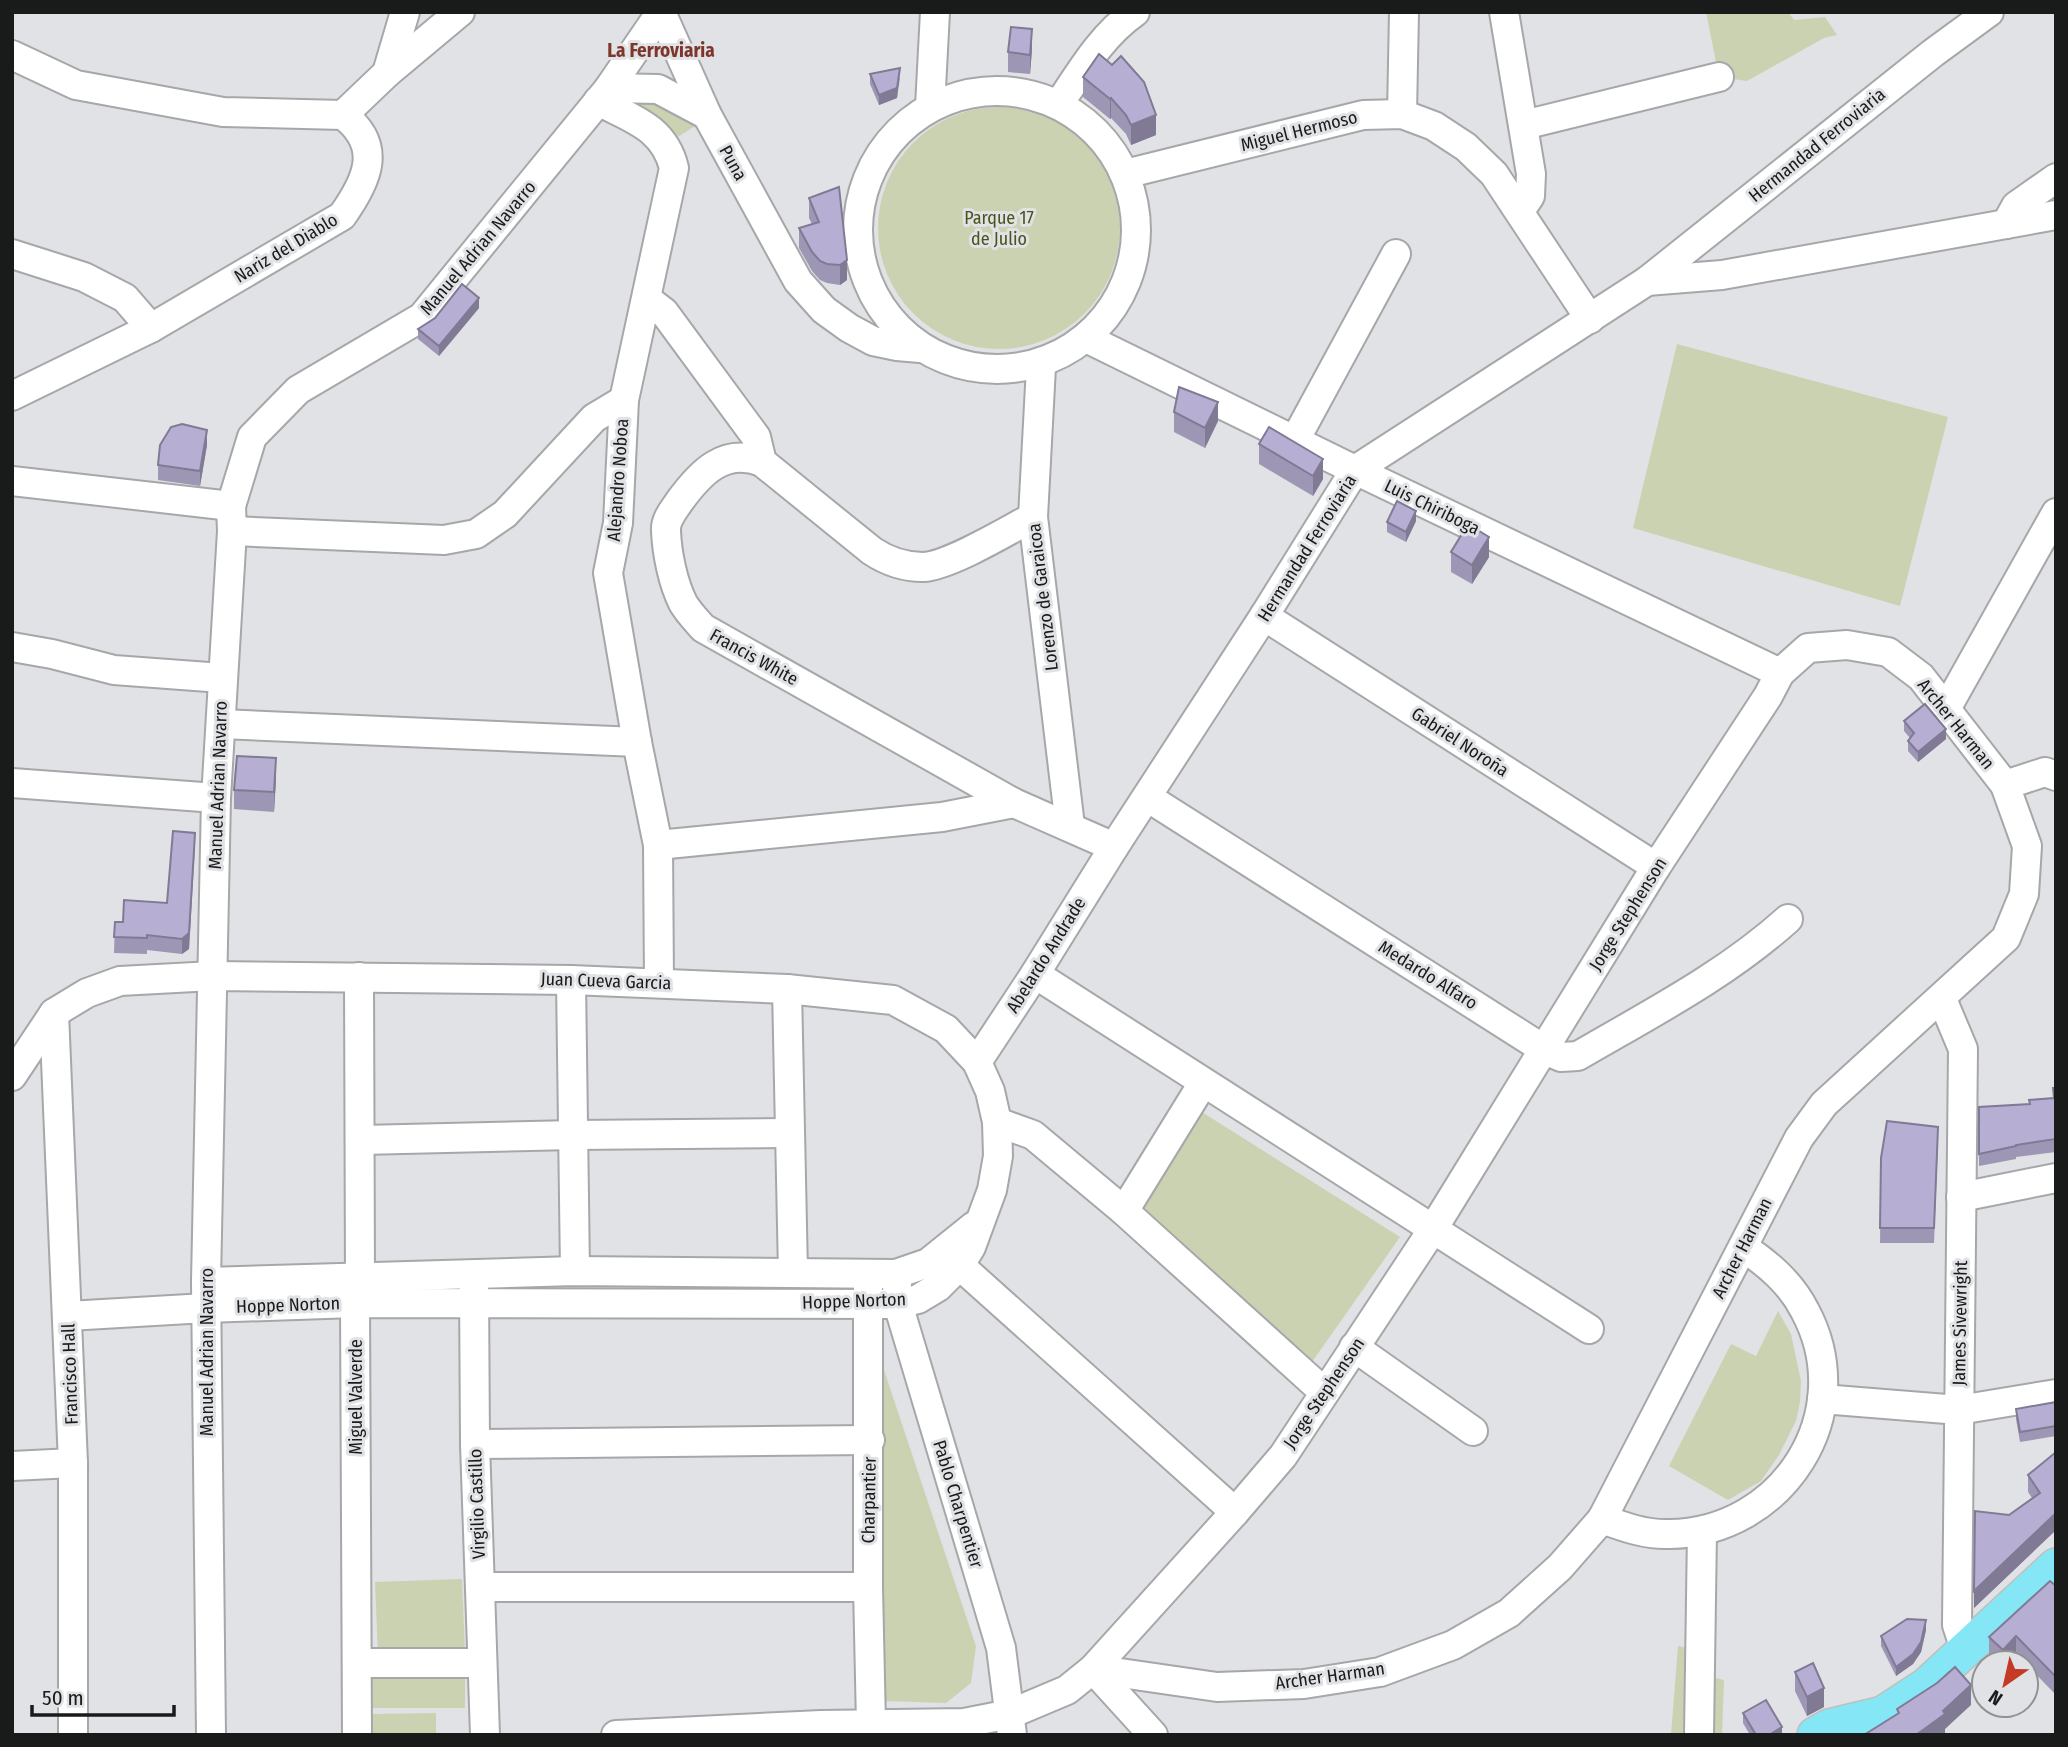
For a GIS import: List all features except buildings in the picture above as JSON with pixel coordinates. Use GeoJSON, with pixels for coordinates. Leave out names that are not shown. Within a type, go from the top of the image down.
{"type":"FeatureCollection","features":[{"type":"Feature","properties":{"kind":"main road"},"geometry":{"type":"LineString","coordinates":[[1815,1735],[1829,1727],[1871,1724],[1926,1686],[2056,1566]]}},
{"type":"Feature","properties":{"kind":"street"},"geometry":{"type":"LineString","coordinates":[[387,73],[405,12]]}},
{"type":"Feature","properties":{"kind":"street"},"geometry":{"type":"LineString","coordinates":[[12,55],[75,85],[223,112],[343,115],[387,73],[460,12]]}},
{"type":"Feature","properties":{"kind":"street","name":"Manuel Adrian Navarro"},"geometry":{"type":"LineString","coordinates":[[211,1735],[206,1295],[216,798],[231,518],[251,437],[298,390],[422,317],[604,94],[661,12]]}},
{"type":"Feature","properties":{"kind":"street","name":"Puna"},"geometry":{"type":"LineString","coordinates":[[661,12],[707,115],[798,281],[819,305],[849,328],[873,341],[920,348]]}},
{"type":"Feature","properties":{"kind":"street"},"geometry":{"type":"LineString","coordinates":[[930,107],[934,12]]}},
{"type":"Feature","properties":{"kind":"street"},"geometry":{"type":"LineString","coordinates":[[1059,104],[1097,48],[1120,22],[1135,12]]}},
{"type":"Feature","properties":{"kind":"street"},"geometry":{"type":"LineString","coordinates":[[1402,114],[1404,12]]}},
{"type":"Feature","properties":{"kind":"street"},"geometry":{"type":"LineString","coordinates":[[1504,12],[1531,174],[1530,195],[1520,211]]}},
{"type":"Feature","properties":{"kind":"street","name":"Hermandad Ferroviaria"},"geometry":{"type":"LineString","coordinates":[[1114,846],[1355,471],[1647,281],[1933,52],[1989,12]]}},
{"type":"Feature","properties":{"kind":"street"},"geometry":{"type":"LineString","coordinates":[[1524,125],[1719,76]]}},
{"type":"Feature","properties":{"kind":"street"},"geometry":{"type":"LineString","coordinates":[[604,94],[658,89],[707,115]]}},
{"type":"Feature","properties":{"kind":"street"},"geometry":{"type":"LineString","coordinates":[[1006,90],[1059,104],[1105,142],[1125,174],[1137,233],[1123,291],[1086,338],[1041,367],[981,369],[920,348],[894,323],[872,292],[859,251],[859,208],[871,167],[896,132],[930,107],[967,93],[1006,90]]}},
{"type":"Feature","properties":{"kind":"street","name":"Alejandro Noboa"},"geometry":{"type":"LineString","coordinates":[[604,94],[651,130],[668,149],[674,168],[624,400],[618,523],[608,573],[658,845],[659,983]]}},
{"type":"Feature","properties":{"kind":"street","name":"Miguel Hermoso"},"geometry":{"type":"LineString","coordinates":[[1125,174],[1363,115],[1402,114],[1434,126],[1466,147],[1494,174],[1590,319]]}},
{"type":"Feature","properties":{"kind":"street","name":"Nariz del Diablo"},"geometry":{"type":"LineString","coordinates":[[12,396],[151,328],[342,216],[360,191],[368,164],[366,144],[358,126],[343,115]]}},
{"type":"Feature","properties":{"kind":"street"},"geometry":{"type":"LineString","coordinates":[[2006,224],[2016,206],[2056,178]]}},
{"type":"Feature","properties":{"kind":"street","name":"Hermandad Ferroviaria"},"geometry":{"type":"LineString","coordinates":[[1647,281],[1722,275],[2056,215]]}},
{"type":"Feature","properties":{"kind":"street"},"geometry":{"type":"LineString","coordinates":[[12,254],[84,277],[125,298],[151,328]]}},
{"type":"Feature","properties":{"kind":"street"},"geometry":{"type":"LineString","coordinates":[[1295,440],[1396,254]]}},
{"type":"Feature","properties":{"kind":"street"},"geometry":{"type":"LineString","coordinates":[[819,305],[853,304],[863,296],[869,284]]}},
{"type":"Feature","properties":{"kind":"street"},"geometry":{"type":"LineString","coordinates":[[647,299],[664,312],[756,437],[762,462]]}},
{"type":"Feature","properties":{"kind":"street","name":"Luis Chiriboga"},"geometry":{"type":"LineString","coordinates":[[1086,338],[1355,471],[1780,673]]}},
{"type":"Feature","properties":{"kind":"street","name":"Lorenzo de Garaicoa"},"geometry":{"type":"LineString","coordinates":[[1041,367],[1033,517],[1070,826]]}},
{"type":"Feature","properties":{"kind":"street"},"geometry":{"type":"LineString","coordinates":[[12,481],[231,518],[444,540],[476,534],[505,514],[594,418],[624,400]]}},
{"type":"Feature","properties":{"kind":"street"},"geometry":{"type":"LineString","coordinates":[[618,523],[665,528],[669,516],[700,476],[718,462],[737,457],[749,457],[762,462],[872,551],[887,561],[906,565],[926,567],[946,561],[1033,517]]}},
{"type":"Feature","properties":{"kind":"street"},"geometry":{"type":"LineString","coordinates":[[1946,709],[2056,513]]}},
{"type":"Feature","properties":{"kind":"street","name":"Francis White"},"geometry":{"type":"LineString","coordinates":[[665,528],[675,580],[684,606],[703,628],[1014,803],[1114,846]]}},
{"type":"Feature","properties":{"kind":"street","name":"Gabriel Noroña"},"geometry":{"type":"LineString","coordinates":[[1264,616],[1656,867]]}},
{"type":"Feature","properties":{"kind":"street","name":"Archer Harman"},"geometry":{"type":"LineString","coordinates":[[1093,1669],[1217,1687],[1304,1684],[1380,1672],[1453,1645],[1509,1613],[1560,1567],[1602,1519],[1799,1138],[1824,1104],[2006,938],[2024,894],[2027,846],[2005,785],[1921,677],[1888,652],[1847,645],[1808,648],[1780,673]]}},
{"type":"Feature","properties":{"kind":"street"},"geometry":{"type":"LineString","coordinates":[[12,647],[114,670],[222,678]]}},
{"type":"Feature","properties":{"kind":"street","name":"Jorge Stephenson"},"geometry":{"type":"LineString","coordinates":[[616,1735],[821,1730],[871,1724],[964,1729],[1011,1724],[1067,1690],[1093,1669],[1283,1455],[1433,1228],[1656,867],[1768,696],[1780,673]]}},
{"type":"Feature","properties":{"kind":"street"},"geometry":{"type":"LineString","coordinates":[[221,724],[637,741]]}},
{"type":"Feature","properties":{"kind":"street"},"geometry":{"type":"LineString","coordinates":[[2005,785],[2045,772],[2056,776]]}},
{"type":"Feature","properties":{"kind":"street"},"geometry":{"type":"LineString","coordinates":[[12,783],[216,798]]}},
{"type":"Feature","properties":{"kind":"street","name":"Medardo Alfaro"},"geometry":{"type":"LineString","coordinates":[[1147,797],[1545,1050],[1561,1056],[1578,1056],[1716,974],[1763,941],[1788,919]]}},
{"type":"Feature","properties":{"kind":"street"},"geometry":{"type":"LineString","coordinates":[[658,845],[942,817],[1014,803]]}},
{"type":"Feature","properties":{"kind":"street","name":"Abelardo Andrade"},"geometry":{"type":"LineString","coordinates":[[977,1062],[1114,846]]}},
{"type":"Feature","properties":{"kind":"street"},"geometry":{"type":"LineString","coordinates":[[1035,974],[1589,1329]]}},
{"type":"Feature","properties":{"kind":"street","name":"Juan Cueva Garcia"},"geometry":{"type":"LineString","coordinates":[[54,1013],[87,993],[120,981],[213,976],[659,983],[787,989],[893,1000],[946,1029],[977,1062],[990,1091],[997,1122],[998,1156],[992,1190],[979,1222]]}},
{"type":"Feature","properties":{"kind":"street","name":"Miguel Valverde"},"geometry":{"type":"LineString","coordinates":[[357,1735],[361,1140],[359,977]]}},
{"type":"Feature","properties":{"kind":"street"},"geometry":{"type":"LineString","coordinates":[[571,980],[575,1271]]}},
{"type":"Feature","properties":{"kind":"street"},"geometry":{"type":"LineString","coordinates":[[787,989],[793,1273]]}},
{"type":"Feature","properties":{"kind":"street","name":"James Sivewright"},"geometry":{"type":"LineString","coordinates":[[1942,999],[1963,1049],[1957,1625],[1961,1637],[1970,1647]]}},
{"type":"Feature","properties":{"kind":"street"},"geometry":{"type":"LineString","coordinates":[[12,1076],[54,1013]]}},
{"type":"Feature","properties":{"kind":"street","name":"Francisco Hall"},"geometry":{"type":"LineString","coordinates":[[54,1013],[73,1463],[73,1735]]}},
{"type":"Feature","properties":{"kind":"street"},"geometry":{"type":"LineString","coordinates":[[1124,1211],[1203,1083]]}},
{"type":"Feature","properties":{"kind":"street"},"geometry":{"type":"LineString","coordinates":[[997,1122],[1033,1135],[1124,1211],[1324,1392]]}},
{"type":"Feature","properties":{"kind":"street"},"geometry":{"type":"LineString","coordinates":[[361,1140],[789,1133]]}},
{"type":"Feature","properties":{"kind":"street"},"geometry":{"type":"LineString","coordinates":[[1961,1196],[2056,1178]]}},
{"type":"Feature","properties":{"kind":"street","name":"Hoppe Norton"},"geometry":{"type":"LineString","coordinates":[[68,1316],[206,1295],[358,1291],[474,1273],[575,1271],[882,1275],[952,1258],[971,1247],[979,1222]]}},
{"type":"Feature","properties":{"kind":"street"},"geometry":{"type":"LineString","coordinates":[[1602,1519],[1634,1530],[1668,1535],[1702,1531],[1733,1521],[1760,1506],[1784,1484],[1802,1459],[1811,1440],[1822,1399],[1823,1369],[1817,1339],[1805,1311],[1782,1278],[1768,1264],[1743,1247]]}},
{"type":"Feature","properties":{"kind":"street"},"geometry":{"type":"LineString","coordinates":[[952,1258],[1235,1512]]}},
{"type":"Feature","properties":{"kind":"street","name":"Hoppe Norton"},"geometry":{"type":"LineString","coordinates":[[358,1291],[474,1303],[898,1304],[918,1299],[938,1287],[952,1258]]}},
{"type":"Feature","properties":{"kind":"street","name":"Virgilio Castillo"},"geometry":{"type":"LineString","coordinates":[[474,1273],[475,1444],[485,1735]]}},
{"type":"Feature","properties":{"kind":"street","name":"Pablo Charpentier"},"geometry":{"type":"LineString","coordinates":[[882,1275],[898,1304],[1001,1648],[1011,1724]]}},
{"type":"Feature","properties":{"kind":"street","name":"Charpantier"},"geometry":{"type":"LineString","coordinates":[[871,1724],[868,1304],[882,1275]]}},
{"type":"Feature","properties":{"kind":"street"},"geometry":{"type":"LineString","coordinates":[[1354,1347],[1473,1430]]}},
{"type":"Feature","properties":{"kind":"street"},"geometry":{"type":"LineString","coordinates":[[1822,1399],[1959,1410],[2056,1394]]}},
{"type":"Feature","properties":{"kind":"street"},"geometry":{"type":"LineString","coordinates":[[475,1444],[870,1440]]}},
{"type":"Feature","properties":{"kind":"street"},"geometry":{"type":"LineString","coordinates":[[12,1466],[73,1463]]}},
{"type":"Feature","properties":{"kind":"street"},"geometry":{"type":"LineString","coordinates":[[1699,1735],[1702,1531]]}},
{"type":"Feature","properties":{"kind":"street"},"geometry":{"type":"LineString","coordinates":[[480,1587],[868,1587]]}},
{"type":"Feature","properties":{"kind":"street"},"geometry":{"type":"LineString","coordinates":[[357,1663],[482,1663]]}},
{"type":"Feature","properties":{"kind":"street"},"geometry":{"type":"LineString","coordinates":[[1093,1669],[1153,1735]]}},
{"type":"Feature","properties":{"kind":"green space"},"geometry":{"type":"Polygon","coordinates":[[[1706,12],[1788,12],[1794,20],[1825,17],[1837,35],[1824,38],[1747,81],[1719,77],[1706,12]]]}},
{"type":"Feature","properties":{"kind":"green space"},"geometry":{"type":"Polygon","coordinates":[[[617,93],[657,97],[697,125],[671,141],[617,93]]]}},
{"type":"Feature","properties":{"kind":"green space","name":"Parque 17 de Julio"},"geometry":{"type":"Polygon","coordinates":[[[999,107],[1023,109],[1056,121],[1092,151],[1106,171],[1115,193],[1120,228],[1118,252],[1106,285],[1076,321],[1056,335],[1034,344],[999,349],[975,347],[942,335],[906,305],[892,285],[883,263],[878,228],[880,204],[892,171],[922,135],[942,121],[964,112],[999,107]]]}},
{"type":"Feature","properties":{"kind":"green space"},"geometry":{"type":"Polygon","coordinates":[[[1677,344],[1948,417],[1900,606],[1633,528],[1677,344]]]}},
{"type":"Feature","properties":{"kind":"green space"},"geometry":{"type":"Polygon","coordinates":[[[1197,1109],[1400,1237],[1312,1362],[1137,1211],[1197,1109]]]}},
{"type":"Feature","properties":{"kind":"green space"},"geometry":{"type":"Polygon","coordinates":[[[1778,1311],[1791,1334],[1801,1381],[1796,1421],[1779,1455],[1761,1481],[1728,1500],[1669,1466],[1731,1344],[1756,1356],[1778,1311]]]}},
{"type":"Feature","properties":{"kind":"green space"},"geometry":{"type":"Polygon","coordinates":[[[881,1361],[976,1646],[971,1683],[946,1703],[883,1701],[881,1361]]]}},
{"type":"Feature","properties":{"kind":"green space"},"geometry":{"type":"Polygon","coordinates":[[[462,1579],[465,1653],[378,1656],[375,1582],[462,1579]]]}},
{"type":"Feature","properties":{"kind":"green space"},"geometry":{"type":"Polygon","coordinates":[[[1678,1646],[1688,1648],[1685,1735],[1671,1735],[1678,1646]]]}},
{"type":"Feature","properties":{"kind":"green space"},"geometry":{"type":"Polygon","coordinates":[[[370,1672],[465,1672],[465,1708],[370,1708],[370,1672]]]}},
{"type":"Feature","properties":{"kind":"green space"},"geometry":{"type":"Polygon","coordinates":[[[1708,1676],[1724,1680],[1722,1735],[1708,1735],[1708,1676]]]}},
{"type":"Feature","properties":{"kind":"green space"},"geometry":{"type":"Polygon","coordinates":[[[436,1713],[436,1735],[371,1735],[371,1714],[436,1713]]]}},
{"type":"Feature","properties":{"kind":"district","name":"La Ferroviaria"},"geometry":{"type":"Point","coordinates":[661,50]}}]}
